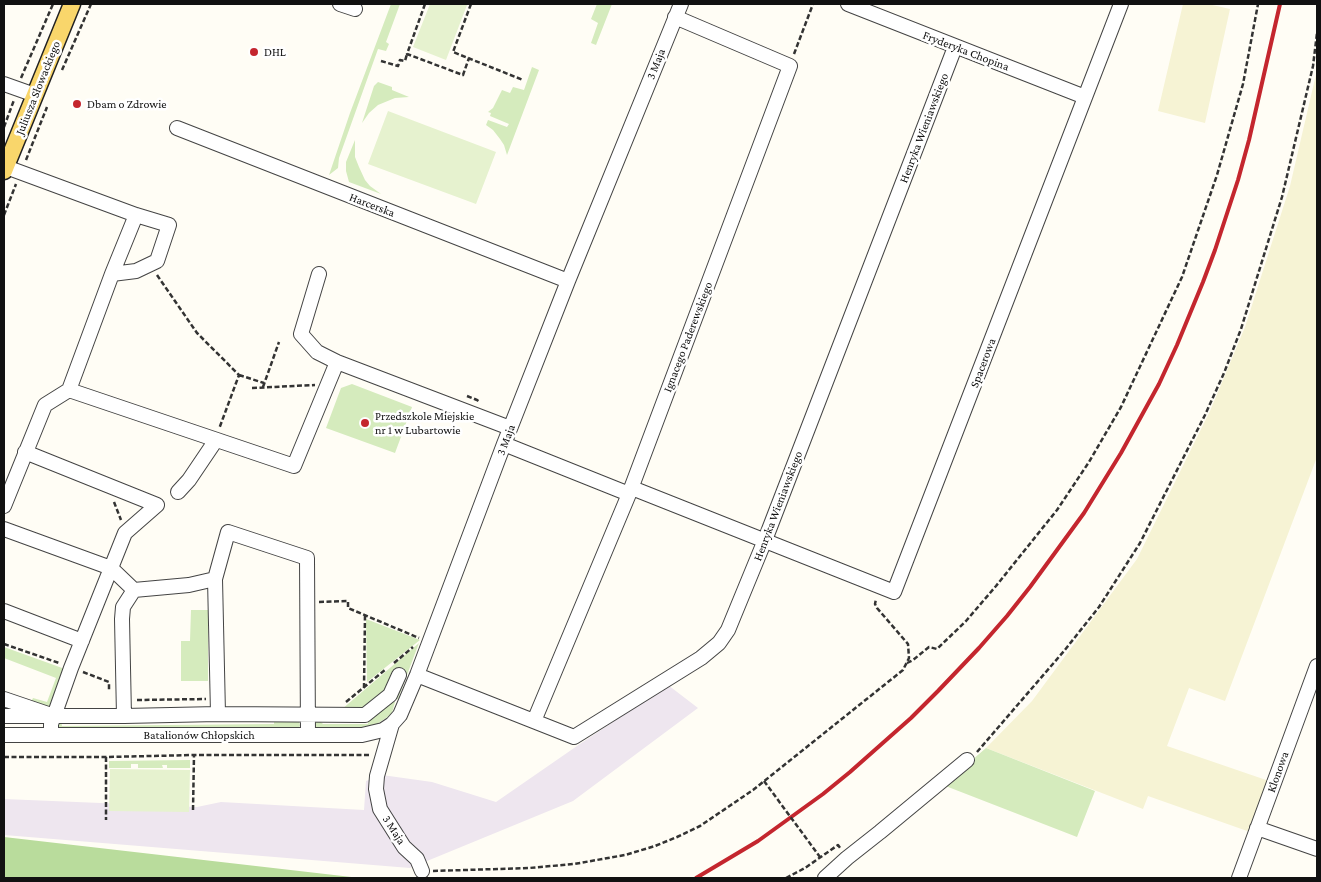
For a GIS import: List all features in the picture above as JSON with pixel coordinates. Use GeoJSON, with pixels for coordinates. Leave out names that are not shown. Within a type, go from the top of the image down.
{"type":"FeatureCollection","features":[{"type":"Feature","properties":{"kind":"main road","name":"Juliusza Słowackiego"},"geometry":{"type":"LineString","coordinates":[[10,170],[42,99],[72,4]]}},
{"type":"Feature","properties":{"kind":"street"},"geometry":{"type":"LineString","coordinates":[[340,4],[356,10]]}},
{"type":"Feature","properties":{"kind":"street","name":"Fryderyka Chopina"},"geometry":{"type":"LineString","coordinates":[[848,4],[1086,97]]}},
{"type":"Feature","properties":{"kind":"street","name":"Spacerowa"},"geometry":{"type":"LineString","coordinates":[[880,586],[894,592],[1121,4]]}},
{"type":"Feature","properties":{"kind":"street"},"geometry":{"type":"LineString","coordinates":[[678,10],[790,66]]}},
{"type":"Feature","properties":{"kind":"street","name":"3 Maja"},"geometry":{"type":"LineString","coordinates":[[422,871],[417,859],[404,847],[380,809],[376,789],[377,776],[392,724],[400,715],[417,675],[510,428],[678,10]]}},
{"type":"Feature","properties":{"kind":"street","name":"Henryka Wieniawskiego"},"geometry":{"type":"LineString","coordinates":[[417,675],[574,737],[701,658],[719,643],[728,630],[765,540],[955,46]]}},
{"type":"Feature","properties":{"kind":"street","name":"Ignacego Paderewskiego"},"geometry":{"type":"LineString","coordinates":[[534,721],[630,491],[790,66]]}},
{"type":"Feature","properties":{"kind":"street"},"geometry":{"type":"LineString","coordinates":[[4,84],[42,99]]}},
{"type":"Feature","properties":{"kind":"street","name":"Harcerska"},"geometry":{"type":"LineString","coordinates":[[177,128],[568,281]]}},
{"type":"Feature","properties":{"kind":"street"},"geometry":{"type":"LineString","coordinates":[[10,170],[136,215],[169,224],[157,261],[136,272],[112,274]]}},
{"type":"Feature","properties":{"kind":"street"},"geometry":{"type":"LineString","coordinates":[[4,506],[45,405],[68,390],[136,215]]}},
{"type":"Feature","properties":{"kind":"street"},"geometry":{"type":"LineString","coordinates":[[319,274],[301,334],[317,352],[337,362],[510,428]]}},
{"type":"Feature","properties":{"kind":"street"},"geometry":{"type":"LineString","coordinates":[[68,390],[294,466],[337,362]]}},
{"type":"Feature","properties":{"kind":"street"},"geometry":{"type":"LineString","coordinates":[[178,492],[189,480],[216,440]]}},
{"type":"Feature","properties":{"kind":"street"},"geometry":{"type":"LineString","coordinates":[[504,444],[765,540],[880,586]]}},
{"type":"Feature","properties":{"kind":"street"},"geometry":{"type":"LineString","coordinates":[[25,452],[157,505],[125,533],[51,724],[51,735]]}},
{"type":"Feature","properties":{"kind":"street"},"geometry":{"type":"LineString","coordinates":[[4,529],[111,568],[134,590],[189,585],[215,579]]}},
{"type":"Feature","properties":{"kind":"street"},"geometry":{"type":"LineString","coordinates":[[218,714],[215,579],[228,532],[307,558],[308,735]]}},
{"type":"Feature","properties":{"kind":"street"},"geometry":{"type":"LineString","coordinates":[[189,585],[207,591],[215,600]]}},
{"type":"Feature","properties":{"kind":"street"},"geometry":{"type":"LineString","coordinates":[[124,716],[122,619],[123,607],[134,590]]}},
{"type":"Feature","properties":{"kind":"street"},"geometry":{"type":"LineString","coordinates":[[4,611],[82,641]]}},
{"type":"Feature","properties":{"kind":"street","name":"Klonowa"},"geometry":{"type":"LineString","coordinates":[[1239,878],[1317,666]]}},
{"type":"Feature","properties":{"kind":"street"},"geometry":{"type":"LineString","coordinates":[[4,716],[365,715],[390,695],[399,675]]}},
{"type":"Feature","properties":{"kind":"street"},"geometry":{"type":"LineString","coordinates":[[4,699],[54,716]]}},
{"type":"Feature","properties":{"kind":"street","name":"Batalionów Chłopskich"},"geometry":{"type":"LineString","coordinates":[[4,735],[362,735],[383,730],[392,724]]}},
{"type":"Feature","properties":{"kind":"street"},"geometry":{"type":"LineString","coordinates":[[827,878],[847,858],[967,760]]}},
{"type":"Feature","properties":{"kind":"street"},"geometry":{"type":"LineString","coordinates":[[1257,828],[1317,849]]}},
{"type":"Feature","properties":{"kind":"path"},"geometry":{"type":"LineString","coordinates":[[20,81],[53,4]]}},
{"type":"Feature","properties":{"kind":"path"},"geometry":{"type":"LineString","coordinates":[[59,78],[91,4]]}},
{"type":"Feature","properties":{"kind":"path"},"geometry":{"type":"LineString","coordinates":[[381,61],[398,66],[400,60],[405,61],[425,4]]}},
{"type":"Feature","properties":{"kind":"path"},"geometry":{"type":"LineString","coordinates":[[472,4],[453,52],[523,80]]}},
{"type":"Feature","properties":{"kind":"path"},"geometry":{"type":"LineString","coordinates":[[790,66],[813,4]]}},
{"type":"Feature","properties":{"kind":"path"},"geometry":{"type":"LineString","coordinates":[[907,663],[929,647],[937,649],[966,621],[996,586],[1058,510],[1121,407],[1182,277],[1211,193],[1243,84],[1258,4]]}},
{"type":"Feature","properties":{"kind":"path"},"geometry":{"type":"LineString","coordinates":[[967,760],[978,751],[1064,651],[1099,607],[1140,542],[1205,415],[1241,329],[1282,197],[1313,66],[1317,33]]}},
{"type":"Feature","properties":{"kind":"path"},"geometry":{"type":"LineString","coordinates":[[407,54],[463,75],[469,58]]}},
{"type":"Feature","properties":{"kind":"path"},"geometry":{"type":"LineString","coordinates":[[4,127],[15,96]]}},
{"type":"Feature","properties":{"kind":"path"},"geometry":{"type":"LineString","coordinates":[[4,215],[10,170],[42,99]]}},
{"type":"Feature","properties":{"kind":"path"},"geometry":{"type":"LineString","coordinates":[[151,264],[161,282],[197,333],[239,375],[264,385]]}},
{"type":"Feature","properties":{"kind":"path"},"geometry":{"type":"LineString","coordinates":[[264,385],[279,342]]}},
{"type":"Feature","properties":{"kind":"path"},"geometry":{"type":"LineString","coordinates":[[216,440],[239,375]]}},
{"type":"Feature","properties":{"kind":"path"},"geometry":{"type":"LineString","coordinates":[[252,388],[264,385],[328,384]]}},
{"type":"Feature","properties":{"kind":"path"},"geometry":{"type":"LineString","coordinates":[[109,486],[125,533]]}},
{"type":"Feature","properties":{"kind":"path"},"geometry":{"type":"LineString","coordinates":[[422,871],[529,868],[574,864],[625,855],[654,846],[700,826],[753,790],[903,670],[909,658],[908,644],[875,604],[880,586]]}},
{"type":"Feature","properties":{"kind":"path"},"geometry":{"type":"LineString","coordinates":[[308,603],[348,601],[348,608],[422,639]]}},
{"type":"Feature","properties":{"kind":"path"},"geometry":{"type":"LineString","coordinates":[[364,688],[365,615]]}},
{"type":"Feature","properties":{"kind":"path"},"geometry":{"type":"LineString","coordinates":[[332,714],[415,645]]}},
{"type":"Feature","properties":{"kind":"path"},"geometry":{"type":"LineString","coordinates":[[193,810],[194,754]]}},
{"type":"Feature","properties":{"kind":"path"},"geometry":{"type":"LineString","coordinates":[[4,757],[368,754],[383,759]]}},
{"type":"Feature","properties":{"kind":"path"},"geometry":{"type":"LineString","coordinates":[[106,757],[106,820]]}},
{"type":"Feature","properties":{"kind":"path"},"geometry":{"type":"LineString","coordinates":[[764,781],[820,857]]}},
{"type":"Feature","properties":{"kind":"path"},"geometry":{"type":"LineString","coordinates":[[786,878],[805,868],[838,845],[843,852]]}},
{"type":"Feature","properties":{"kind":"shaded area"},"geometry":{"type":"Polygon","coordinates":[[[1183,4],[1208,4],[1230,9],[1205,123],[1158,111],[1183,4]]]}},
{"type":"Feature","properties":{"kind":"shaded area"},"geometry":{"type":"Polygon","coordinates":[[[1317,70],[1317,457],[1225,701],[1189,688],[1167,746],[1269,781],[1250,832],[1148,796],[1143,809],[986,748],[1032,701],[1137,559],[1210,411],[1245,327],[1290,186],[1317,70]]]}},
{"type":"Feature","properties":{"kind":"shaded area"},"geometry":{"type":"Polygon","coordinates":[[[668,685],[698,708],[573,801],[410,868],[4,835],[4,799],[197,807],[221,802],[364,810],[366,781],[382,775],[432,782],[496,802],[668,685]]]}},
{"type":"Feature","properties":{"kind":"green space"},"geometry":{"type":"Polygon","coordinates":[[[391,4],[400,4],[386,42],[389,44],[386,51],[378,49],[339,158],[338,168],[329,175],[350,113],[391,4]]]}},
{"type":"Feature","properties":{"kind":"green space"},"geometry":{"type":"Polygon","coordinates":[[[430,4],[467,5],[446,60],[413,47],[430,4]]]}},
{"type":"Feature","properties":{"kind":"green space"},"geometry":{"type":"Polygon","coordinates":[[[597,4],[612,4],[596,45],[591,43],[598,23],[591,19],[597,4]]]}},
{"type":"Feature","properties":{"kind":"green space"},"geometry":{"type":"Polygon","coordinates":[[[532,67],[539,70],[507,155],[500,139],[486,125],[488,120],[507,127],[509,124],[490,116],[491,113],[488,112],[493,108],[502,90],[510,93],[513,87],[524,90],[532,67]]]}},
{"type":"Feature","properties":{"kind":"green space"},"geometry":{"type":"Polygon","coordinates":[[[378,82],[392,87],[392,90],[409,97],[395,98],[378,105],[362,123],[374,86],[378,82]]]}},
{"type":"Feature","properties":{"kind":"green space"},"geometry":{"type":"Polygon","coordinates":[[[388,111],[496,152],[476,204],[368,164],[388,111]]]}},
{"type":"Feature","properties":{"kind":"green space"},"geometry":{"type":"Polygon","coordinates":[[[355,140],[355,157],[365,180],[381,194],[349,182],[346,162],[355,140]]]}},
{"type":"Feature","properties":{"kind":"green space"},"geometry":{"type":"Polygon","coordinates":[[[352,384],[412,407],[395,453],[326,428],[341,388],[352,384]]]}},
{"type":"Feature","properties":{"kind":"green space"},"geometry":{"type":"Polygon","coordinates":[[[191,610],[208,610],[208,681],[181,681],[181,641],[190,641],[191,610]]]}},
{"type":"Feature","properties":{"kind":"green space"},"geometry":{"type":"Polygon","coordinates":[[[366,619],[420,640],[367,682],[366,619]]]}},
{"type":"Feature","properties":{"kind":"green space"},"geometry":{"type":"Polygon","coordinates":[[[419,643],[398,699],[396,699],[405,675],[393,671],[385,695],[364,711],[341,710],[419,643]]]}},
{"type":"Feature","properties":{"kind":"green space"},"geometry":{"type":"Polygon","coordinates":[[[4,647],[65,669],[50,707],[46,709],[30,704],[33,698],[47,702],[56,678],[4,658],[4,647]]]}},
{"type":"Feature","properties":{"kind":"green space"},"geometry":{"type":"Polygon","coordinates":[[[387,701],[395,702],[392,713],[375,725],[313,728],[311,721],[317,718],[323,724],[368,724],[368,718],[387,701]]]}},
{"type":"Feature","properties":{"kind":"green space"},"geometry":{"type":"Polygon","coordinates":[[[274,718],[299,721],[300,726],[294,729],[59,729],[57,727],[58,722],[61,720],[62,726],[274,724],[274,718]]]}},
{"type":"Feature","properties":{"kind":"green space"},"geometry":{"type":"Polygon","coordinates":[[[986,748],[1095,791],[1077,837],[943,785],[986,748]]]}},
{"type":"Feature","properties":{"kind":"green space"},"geometry":{"type":"Polygon","coordinates":[[[190,760],[190,768],[167,768],[167,765],[162,765],[163,768],[138,768],[138,764],[131,764],[131,768],[109,768],[109,761],[190,760]]]}},
{"type":"Feature","properties":{"kind":"green space"},"geometry":{"type":"Polygon","coordinates":[[[110,769],[190,770],[189,812],[109,811],[110,769]]]}},
{"type":"Feature","properties":{"kind":"green space"},"geometry":{"type":"Polygon","coordinates":[[[4,837],[360,878],[4,878],[4,837]]]}},
{"type":"Feature","properties":{"kind":"railway"},"geometry":{"type":"LineString","coordinates":[[696,878],[758,841],[823,794],[911,718],[979,648],[1007,616],[1084,513],[1121,453],[1159,384],[1203,282],[1238,180],[1280,4]]}},
{"type":"Feature","properties":{"kind":"place","name":"DHL"},"geometry":{"type":"Point","coordinates":[254,52]}},
{"type":"Feature","properties":{"kind":"place","name":"Dbam o Zdrowie"},"geometry":{"type":"Point","coordinates":[77,104]}},
{"type":"Feature","properties":{"kind":"place","name":"Przedszkole Miejskie nr 1 w Lubartowie"},"geometry":{"type":"Point","coordinates":[365,423]}}]}
